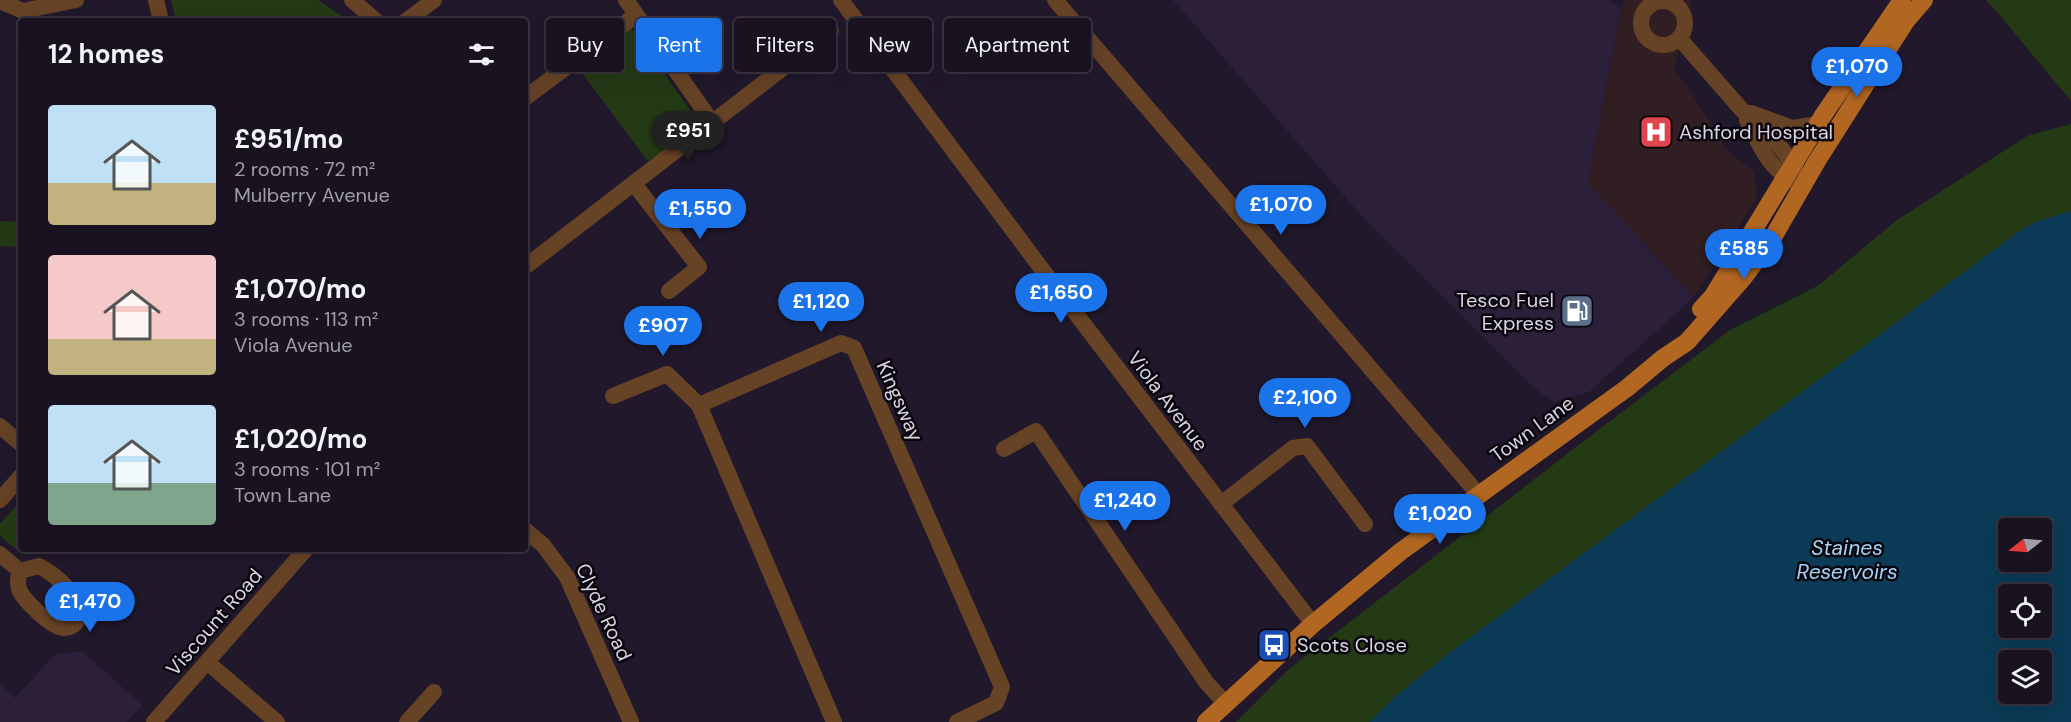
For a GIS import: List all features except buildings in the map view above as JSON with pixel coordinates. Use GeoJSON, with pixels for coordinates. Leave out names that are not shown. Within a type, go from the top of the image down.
{"type":"FeatureCollection","features":[{"type":"Feature","properties":{"kind":"main road","name":"Town Lane"},"geometry":{"type":"LineString","coordinates":[[1794,176],[1819,124],[1902,0]]}},
{"type":"Feature","properties":{"kind":"main road","name":"Town Lane"},"geometry":{"type":"LineString","coordinates":[[1206,722],[1313,624],[1400,552],[1627,388],[1663,358],[1678,336],[1713,296],[1794,176],[1906,21],[1924,0]]}},
{"type":"Feature","properties":{"kind":"street"},"geometry":{"type":"LineString","coordinates":[[0,1],[23,11],[76,0]]}},
{"type":"Feature","properties":{"kind":"street"},"geometry":{"type":"LineString","coordinates":[[156,0],[160,18]]}},
{"type":"Feature","properties":{"kind":"street"},"geometry":{"type":"LineString","coordinates":[[352,0],[373,18]]}},
{"type":"Feature","properties":{"kind":"street"},"geometry":{"type":"LineString","coordinates":[[410,18],[434,0]]}},
{"type":"Feature","properties":{"kind":"street"},"geometry":{"type":"LineString","coordinates":[[626,0],[712,122]]}},
{"type":"Feature","properties":{"kind":"street","name":"Viola Avenue"},"geometry":{"type":"LineString","coordinates":[[841,0],[1048,278],[1313,624]]}},
{"type":"Feature","properties":{"kind":"street"},"geometry":{"type":"LineString","coordinates":[[1055,0],[1479,495]]}},
{"type":"Feature","properties":{"kind":"street"},"geometry":{"type":"LineString","coordinates":[[528,96],[636,15]]}},
{"type":"Feature","properties":{"kind":"street"},"geometry":{"type":"LineString","coordinates":[[1679,38],[1742,110],[1769,163],[1794,176]]}},
{"type":"Feature","properties":{"kind":"street"},"geometry":{"type":"LineString","coordinates":[[528,265],[777,72]]}},
{"type":"Feature","properties":{"kind":"street"},"geometry":{"type":"LineString","coordinates":[[1742,110],[1792,128],[1819,124]]}},
{"type":"Feature","properties":{"kind":"street"},"geometry":{"type":"LineString","coordinates":[[634,184],[699,267],[669,291]]}},
{"type":"Feature","properties":{"kind":"street","name":"Kingsway"},"geometry":{"type":"LineString","coordinates":[[699,405],[841,343],[854,348],[1002,687],[996,703],[957,722]]}},
{"type":"Feature","properties":{"kind":"street"},"geometry":{"type":"LineString","coordinates":[[613,396],[668,374],[699,405],[834,722]]}},
{"type":"Feature","properties":{"kind":"street"},"geometry":{"type":"LineString","coordinates":[[0,426],[18,441]]}},
{"type":"Feature","properties":{"kind":"street"},"geometry":{"type":"LineString","coordinates":[[1004,448],[1036,431],[1206,682],[1225,703]]}},
{"type":"Feature","properties":{"kind":"street"},"geometry":{"type":"LineString","coordinates":[[1221,504],[1293,448],[1307,446],[1365,524]]}},
{"type":"Feature","properties":{"kind":"street"},"geometry":{"type":"LineString","coordinates":[[0,500],[18,479]]}},
{"type":"Feature","properties":{"kind":"street","name":"Clyde Road"},"geometry":{"type":"LineString","coordinates":[[528,532],[543,545],[567,577],[631,722]]}},
{"type":"Feature","properties":{"kind":"street","name":"Viscount Road"},"geometry":{"type":"LineString","coordinates":[[154,722],[303,552]]}},
{"type":"Feature","properties":{"kind":"street"},"geometry":{"type":"LineString","coordinates":[[0,554],[20,571]]}},
{"type":"Feature","properties":{"kind":"street"},"geometry":{"type":"LineString","coordinates":[[207,662],[277,722]]}},
{"type":"Feature","properties":{"kind":"street"},"geometry":{"type":"LineString","coordinates":[[407,722],[434,692]]}},
{"type":"Feature","properties":{"kind":"shaded area"},"geometry":{"type":"Polygon","coordinates":[[[1173,0],[1609,0],[1621,10],[1588,183],[1694,297],[1589,392],[1554,402],[1533,387],[1367,222],[1173,0]]]}},
{"type":"Feature","properties":{"kind":"shaded area","name":"Ashford Hospital"},"geometry":{"type":"Polygon","coordinates":[[[1626,0],[1691,0],[1674,70],[1684,81],[1726,149],[1754,172],[1757,198],[1694,297],[1588,183],[1621,10],[1626,0]]]}},
{"type":"Feature","properties":{"kind":"shaded area"},"geometry":{"type":"Polygon","coordinates":[[[82,651],[142,705],[126,722],[0,722],[0,684],[15,698],[55,654],[82,651]]]}},
{"type":"Feature","properties":{"kind":"green space"},"geometry":{"type":"Polygon","coordinates":[[[171,0],[318,0],[345,18],[175,18],[171,0]]]}},
{"type":"Feature","properties":{"kind":"green space"},"geometry":{"type":"Polygon","coordinates":[[[1986,0],[2071,0],[2071,101],[1998,13],[1986,0]]]}},
{"type":"Feature","properties":{"kind":"green space"},"geometry":{"type":"Polygon","coordinates":[[[631,28],[636,35],[636,72],[663,72],[689,108],[691,118],[690,126],[680,140],[648,161],[581,72],[624,72],[624,34],[631,28]]]}},
{"type":"Feature","properties":{"kind":"green space"},"geometry":{"type":"Polygon","coordinates":[[[2071,124],[2071,211],[2033,223],[2017,233],[1453,650],[1396,696],[1369,722],[1236,722],[1289,669],[1730,330],[1819,285],[1897,220],[2027,136],[2071,124]]]}},
{"type":"Feature","properties":{"kind":"green space"},"geometry":{"type":"Polygon","coordinates":[[[0,221],[18,222],[18,247],[0,246],[0,221]]]}},
{"type":"Feature","properties":{"kind":"green space"},"geometry":{"type":"Polygon","coordinates":[[[18,503],[18,551],[0,536],[0,524],[18,503]]]}},
{"type":"Feature","properties":{"kind":"water","name":"Staines Reservoirs"},"geometry":{"type":"Polygon","coordinates":[[[2071,211],[2071,722],[1369,722],[1396,696],[1453,650],[2033,223],[2071,211]]]}},
{"type":"Feature","properties":{"kind":"place","name":"Ashford Hospital"},"geometry":{"type":"Point","coordinates":[1656,132]}},
{"type":"Feature","properties":{"kind":"place","name":"Tesco Fuel Express"},"geometry":{"type":"Point","coordinates":[1577,311]}},
{"type":"Feature","properties":{"kind":"place","name":"Scots Close"},"geometry":{"type":"Point","coordinates":[1274,645]}}]}
